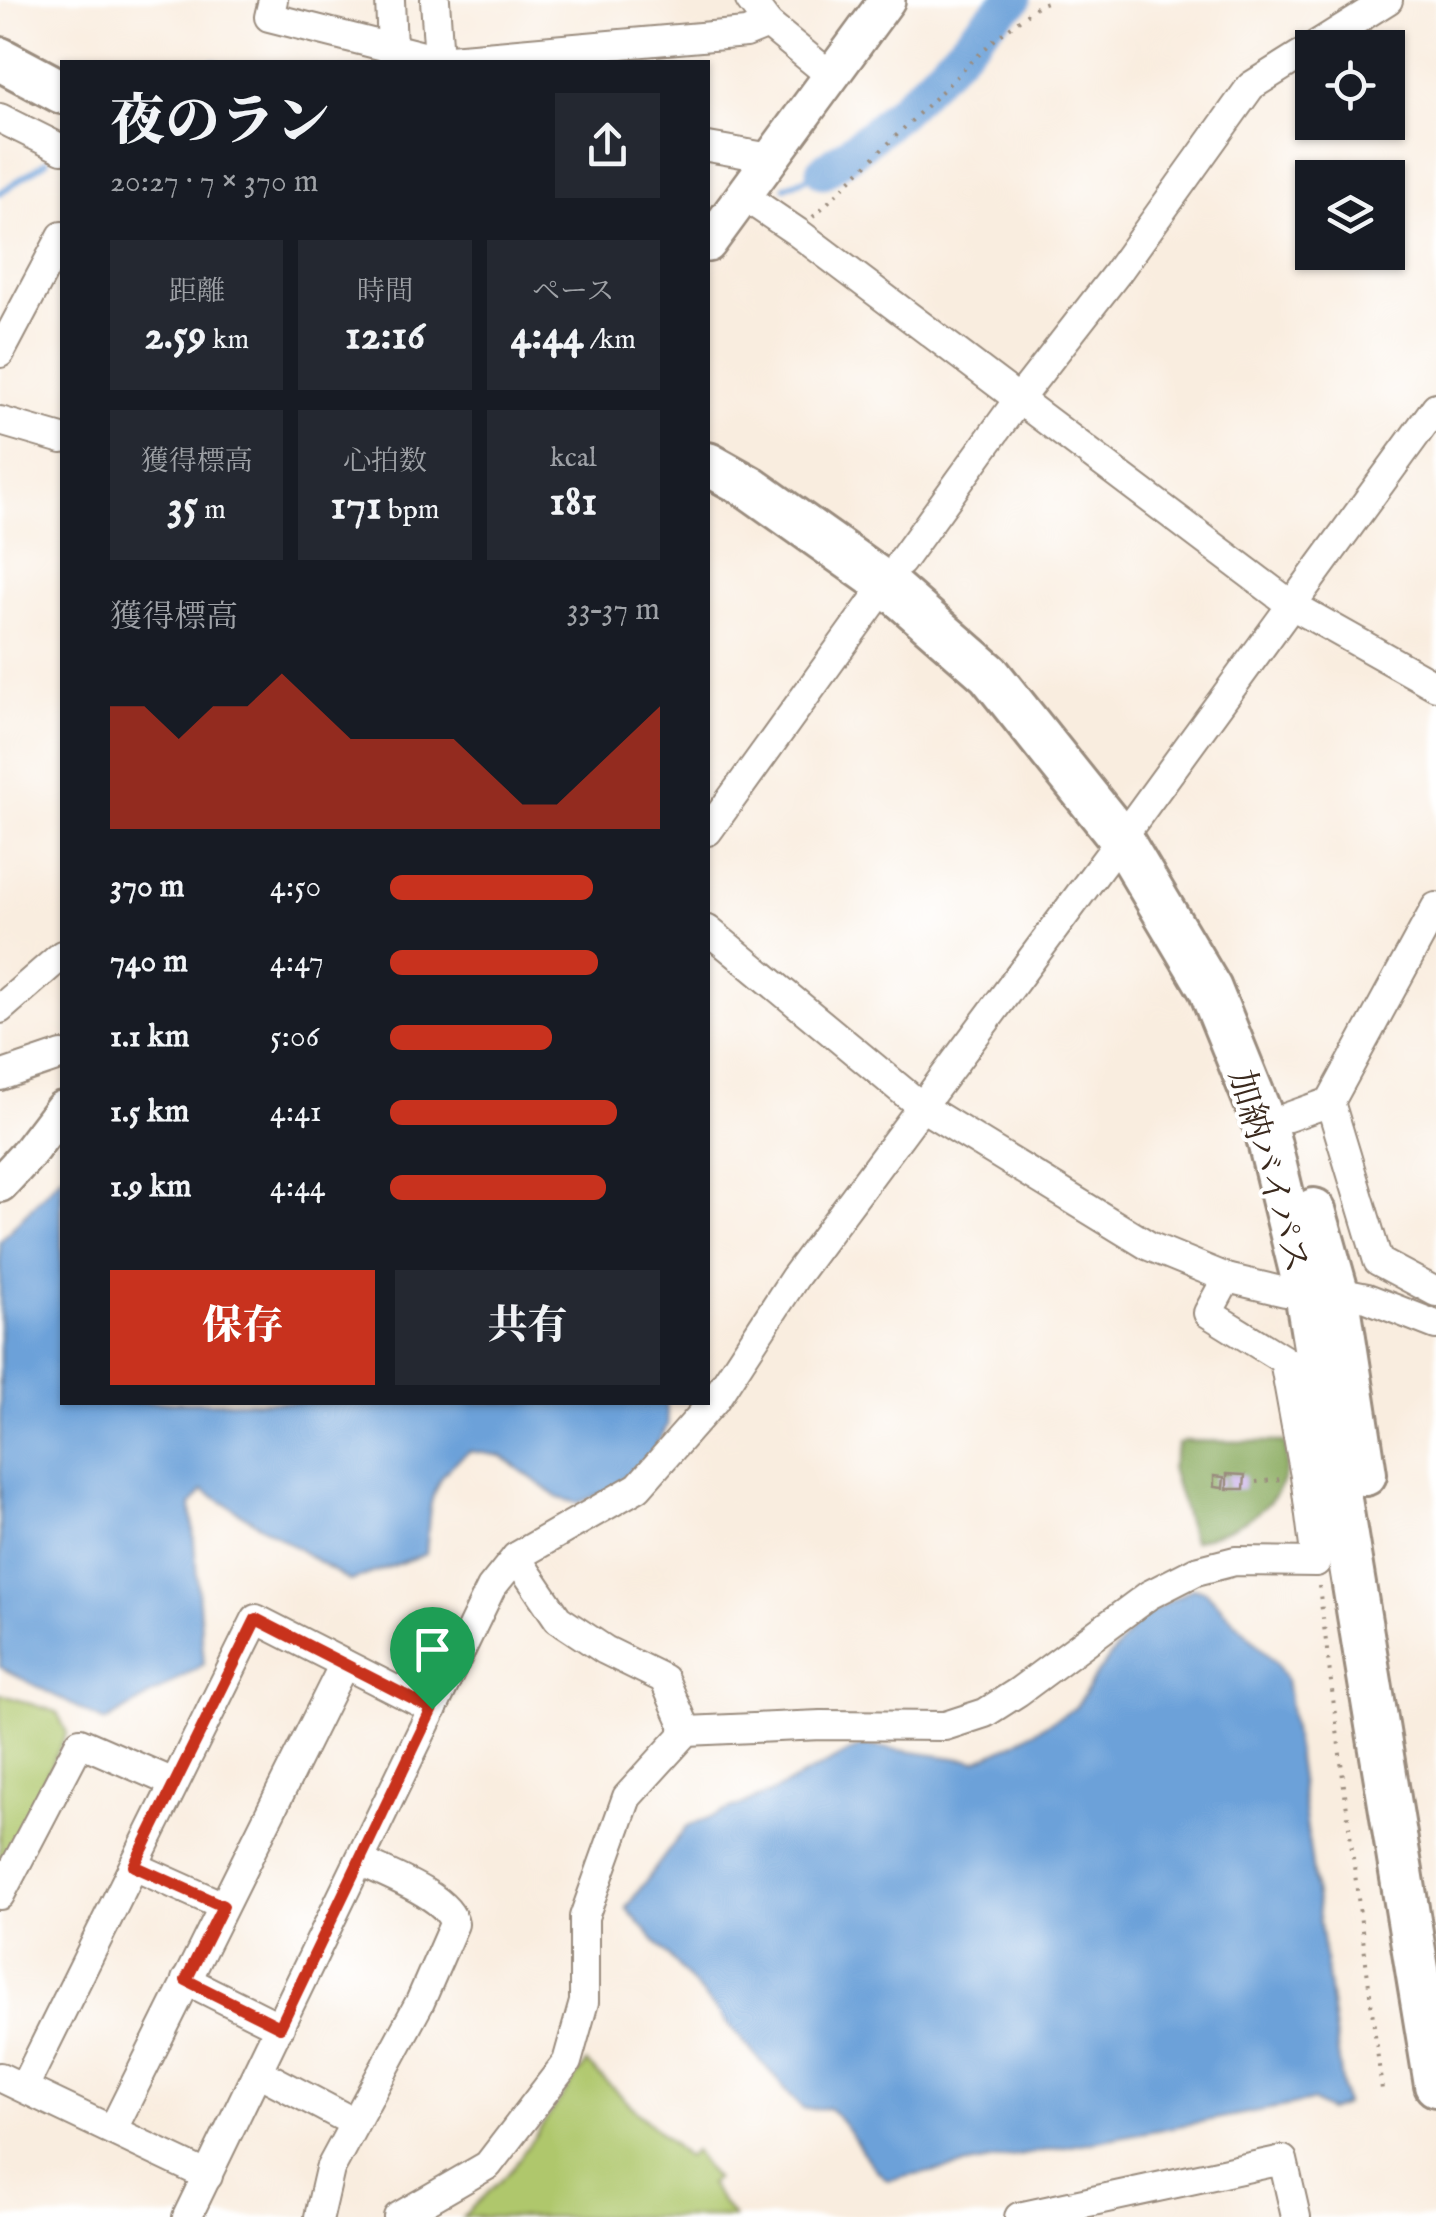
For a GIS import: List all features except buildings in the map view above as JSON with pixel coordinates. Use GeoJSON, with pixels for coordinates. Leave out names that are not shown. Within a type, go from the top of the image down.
{"type":"FeatureCollection","features":[{"type":"Feature","properties":{"kind":"highway"},"geometry":{"type":"LineString","coordinates":[[0,60],[60,91]]}},
{"type":"Feature","properties":{"kind":"highway"},"geometry":{"type":"LineString","coordinates":[[0,90],[60,121]]}},
{"type":"Feature","properties":{"kind":"highway","name":"加納バイパス"},"geometry":{"type":"LineString","coordinates":[[710,434],[766,467],[894,573],[1130,826],[1234,976],[1288,1117],[1436,1946]]}},
{"type":"Feature","properties":{"kind":"highway","name":"加納バイパス"},"geometry":{"type":"LineString","coordinates":[[710,465],[894,573]]}},
{"type":"Feature","properties":{"kind":"highway","name":"加納バイパス"},"geometry":{"type":"LineString","coordinates":[[1130,826],[1217,1006],[1265,1125],[1322,1292],[1436,2085]]}},
{"type":"Feature","properties":{"kind":"main road"},"geometry":{"type":"LineString","coordinates":[[710,241],[886,0]]}},
{"type":"Feature","properties":{"kind":"main road"},"geometry":{"type":"LineString","coordinates":[[0,1184],[60,1112]]}},
{"type":"Feature","properties":{"kind":"street"},"geometry":{"type":"LineString","coordinates":[[273,0],[269,16],[439,60],[593,54],[746,33],[768,24]]}},
{"type":"Feature","properties":{"kind":"street"},"geometry":{"type":"LineString","coordinates":[[390,0],[392,48]]}},
{"type":"Feature","properties":{"kind":"street"},"geometry":{"type":"LineString","coordinates":[[436,0],[439,60]]}},
{"type":"Feature","properties":{"kind":"street"},"geometry":{"type":"LineString","coordinates":[[750,0],[768,24],[830,74]]}},
{"type":"Feature","properties":{"kind":"street"},"geometry":{"type":"LineString","coordinates":[[710,828],[1018,400],[1117,274],[1251,86],[1388,0]]}},
{"type":"Feature","properties":{"kind":"street"},"geometry":{"type":"LineString","coordinates":[[0,118],[60,148]]}},
{"type":"Feature","properties":{"kind":"street"},"geometry":{"type":"LineString","coordinates":[[710,147],[771,158]]}},
{"type":"Feature","properties":{"kind":"street"},"geometry":{"type":"LineString","coordinates":[[744,196],[798,232],[1290,604],[1436,686]]}},
{"type":"Feature","properties":{"kind":"street"},"geometry":{"type":"LineString","coordinates":[[0,353],[60,240]]}},
{"type":"Feature","properties":{"kind":"street"},"geometry":{"type":"LineString","coordinates":[[187,2217],[491,1588],[516,1557],[638,1486],[714,1401],[795,1277],[1436,407]]}},
{"type":"Feature","properties":{"kind":"street"},"geometry":{"type":"LineString","coordinates":[[0,421],[60,438]]}},
{"type":"Feature","properties":{"kind":"street"},"geometry":{"type":"LineString","coordinates":[[1288,1117],[1330,1102],[1436,907]]}},
{"type":"Feature","properties":{"kind":"street"},"geometry":{"type":"LineString","coordinates":[[710,932],[922,1107],[1149,1246],[1227,1278],[1284,1292],[1367,1298],[1436,1325]]}},
{"type":"Feature","properties":{"kind":"street"},"geometry":{"type":"LineString","coordinates":[[0,1009],[60,957]]}},
{"type":"Feature","properties":{"kind":"street"},"geometry":{"type":"LineString","coordinates":[[0,1076],[60,1057]]}},
{"type":"Feature","properties":{"kind":"street"},"geometry":{"type":"LineString","coordinates":[[1330,1102],[1378,1261],[1436,1292]]}},
{"type":"Feature","properties":{"kind":"street"},"geometry":{"type":"LineString","coordinates":[[398,2217],[488,2165],[566,2062],[584,2002],[584,1917],[627,1798],[687,1730],[945,1726],[985,1713],[1149,1595],[1196,1571],[1235,1561],[1316,1562],[1284,1360],[1208,1313],[1227,1278]]}},
{"type":"Feature","properties":{"kind":"street"},"geometry":{"type":"LineString","coordinates":[[516,1557],[558,1619],[604,1650],[664,1679],[687,1730]]}},
{"type":"Feature","properties":{"kind":"street"},"geometry":{"type":"LineString","coordinates":[[208,2176],[12,2082],[134,1866],[256,1619],[432,1709]]}},
{"type":"Feature","properties":{"kind":"street"},"geometry":{"type":"LineString","coordinates":[[113,2129],[344,1664]]}},
{"type":"Feature","properties":{"kind":"street"},"geometry":{"type":"LineString","coordinates":[[0,1895],[80,1742],[174,1783]]}},
{"type":"Feature","properties":{"kind":"street"},"geometry":{"type":"LineString","coordinates":[[319,2217],[330,2170],[420,2002],[454,1924],[452,1914],[438,1901],[360,1861]]}},
{"type":"Feature","properties":{"kind":"street"},"geometry":{"type":"LineString","coordinates":[[134,1866],[223,1906]]}},
{"type":"Feature","properties":{"kind":"street"},"geometry":{"type":"LineString","coordinates":[[186,1980],[280,2027]]}},
{"type":"Feature","properties":{"kind":"street"},"geometry":{"type":"LineString","coordinates":[[258,2072],[354,2122]]}},
{"type":"Feature","properties":{"kind":"street"},"geometry":{"type":"LineString","coordinates":[[1019,2217],[1283,2160],[1296,2217]]}},
{"type":"Feature","properties":{"kind":"path"},"geometry":{"type":"LineString","coordinates":[[798,232],[993,41],[1038,5],[1053,0]]}},
{"type":"Feature","properties":{"kind":"path"},"geometry":{"type":"LineString","coordinates":[[1316,1562],[1382,2090]]}},
{"type":"Feature","properties":{"kind":"green space"},"geometry":{"type":"Polygon","coordinates":[[[1285,1442],[1287,1463],[1283,1481],[1262,1509],[1247,1520],[1193,1541],[1171,1468],[1178,1444],[1285,1442]]]}},
{"type":"Feature","properties":{"kind":"green space"},"geometry":{"type":"Polygon","coordinates":[[[0,1694],[57,1712],[67,1733],[0,1871],[0,1694]]]}},
{"type":"Feature","properties":{"kind":"green space"},"geometry":{"type":"Polygon","coordinates":[[[586,2063],[686,2157],[694,2151],[715,2180],[709,2184],[733,2217],[462,2217],[511,2170],[586,2063]]]}},
{"type":"Feature","properties":{"kind":"water"},"geometry":{"type":"Polygon","coordinates":[[[60,1177],[60,1405],[666,1405],[668,1424],[653,1452],[612,1489],[578,1503],[559,1498],[501,1456],[470,1451],[445,1473],[433,1495],[426,1554],[350,1581],[203,1490],[191,1505],[204,1664],[105,1722],[0,1667],[0,1241],[60,1177]]]}},
{"type":"Feature","properties":{"kind":"water"},"geometry":{"type":"Polygon","coordinates":[[[1193,1588],[1205,1591],[1276,1663],[1286,1679],[1345,2105],[1329,2111],[1312,2101],[888,2180],[828,2108],[803,2109],[626,1908],[686,1827],[770,1793],[863,1745],[976,1761],[1009,1746],[1076,1707],[1141,1618],[1193,1588]]]}},
{"type":"Feature","properties":{"kind":"waterway"},"geometry":{"type":"LineString","coordinates":[[823,171],[900,111],[1014,0]]}},
{"type":"Feature","properties":{"kind":"waterway"},"geometry":{"type":"LineString","coordinates":[[0,193],[47,161]]}},
{"type":"Feature","properties":{"kind":"waterway"},"geometry":{"type":"LineString","coordinates":[[785,187],[823,171]]}},
{"type":"Feature","properties":{"kind":"route"},"geometry":{"type":"LineString","coordinates":[[256,1619],[432,1709],[280,2027],[186,1980],[223,1906],[134,1866],[256,1619]]}}]}
